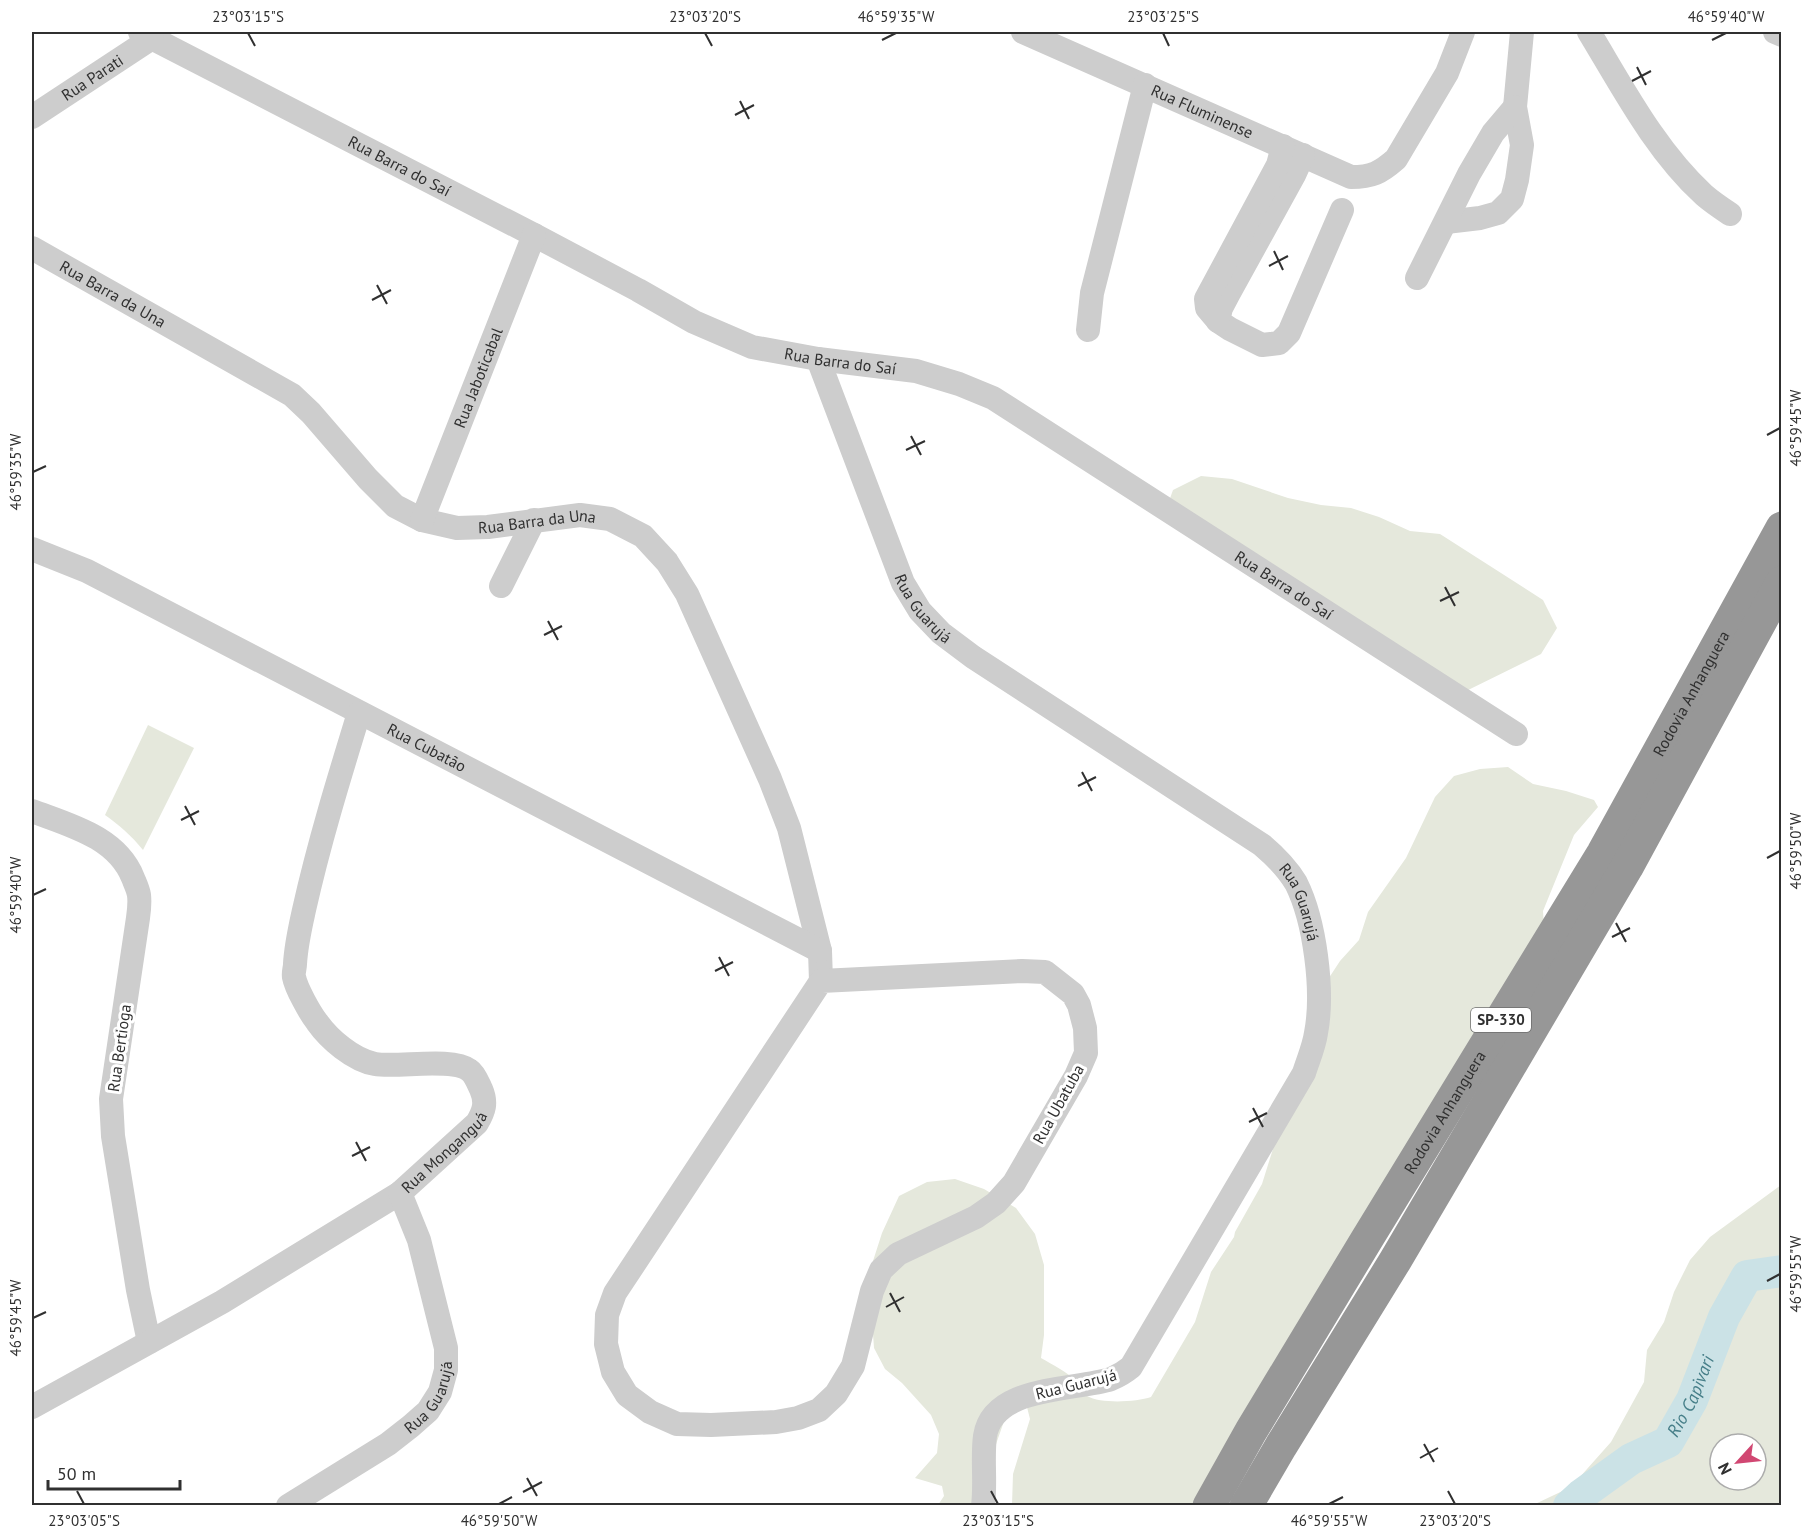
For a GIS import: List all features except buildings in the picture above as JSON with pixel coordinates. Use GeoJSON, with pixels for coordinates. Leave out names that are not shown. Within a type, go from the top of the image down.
{"type":"FeatureCollection","features":[{"type":"Feature","properties":{"kind":"highway","name":"Rodovia Anhanguera"},"geometry":{"type":"LineString","coordinates":[[1209,1506],[1360,1249],[1603,853],[1782,528]]}},
{"type":"Feature","properties":{"kind":"highway","name":"Rodovia Anhanguera"},"geometry":{"type":"LineString","coordinates":[[1246,1506],[1395,1261],[1628,867],[1782,582]]}},
{"type":"Feature","properties":{"kind":"street","name":"Rua Fluminense"},"geometry":{"type":"LineString","coordinates":[[1023,32],[1351,177],[1368,177],[1384,169],[1396,159],[1447,73],[1464,32]]}},
{"type":"Feature","properties":{"kind":"street"},"geometry":{"type":"LineString","coordinates":[[1446,222],[1480,218],[1498,213],[1512,199],[1522,145],[1515,107],[1522,32]]}},
{"type":"Feature","properties":{"kind":"street"},"geometry":{"type":"LineString","coordinates":[[1589,32],[1646,125],[1676,165],[1705,196],[1730,214]]}},
{"type":"Feature","properties":{"kind":"street"},"geometry":{"type":"LineString","coordinates":[[1775,32],[1782,35]]}},
{"type":"Feature","properties":{"kind":"street","name":"Rua Parati"},"geometry":{"type":"LineString","coordinates":[[32,117],[146,35]]}},
{"type":"Feature","properties":{"kind":"street","name":"Rua Barra do Saí"},"geometry":{"type":"LineString","coordinates":[[146,35],[534,235],[693,322],[752,347],[818,359],[916,371],[959,384],[993,398],[1516,734]]}},
{"type":"Feature","properties":{"kind":"street"},"geometry":{"type":"LineString","coordinates":[[1088,330],[1092,293],[1145,86]]}},
{"type":"Feature","properties":{"kind":"street"},"geometry":{"type":"LineString","coordinates":[[1416,278],[1492,133],[1515,107]]}},
{"type":"Feature","properties":{"kind":"street"},"geometry":{"type":"LineString","coordinates":[[1293,151],[1278,165],[1206,299],[1207,308],[1230,330],[1262,345],[1280,343],[1289,333],[1342,210]]}},
{"type":"Feature","properties":{"kind":"street","name":"Rua Jaboticabal"},"geometry":{"type":"LineString","coordinates":[[422,520],[534,235]]}},
{"type":"Feature","properties":{"kind":"street","name":"Rua Barra da Una"},"geometry":{"type":"LineString","coordinates":[[32,248],[292,395],[394,506],[422,520],[457,528],[580,514],[610,519],[643,536],[667,562],[687,594],[770,778],[789,828],[820,951],[821,981]]}},
{"type":"Feature","properties":{"kind":"street","name":"Rua Guarujá"},"geometry":{"type":"LineString","coordinates":[[818,359],[903,583],[920,611],[942,633],[973,657],[1262,845],[1281,861],[1295,882],[1307,910],[1320,992],[1316,1034],[1304,1073],[1131,1367],[1111,1379],[1040,1392],[1018,1399],[1003,1408],[991,1421],[986,1436],[983,1506]]}},
{"type":"Feature","properties":{"kind":"street"},"geometry":{"type":"LineString","coordinates":[[501,586],[534,520]]}},
{"type":"Feature","properties":{"kind":"street","name":"Rua Cubatão"},"geometry":{"type":"LineString","coordinates":[[32,549],[87,571],[820,951]]}},
{"type":"Feature","properties":{"kind":"street","name":"Rua Monganguá"},"geometry":{"type":"LineString","coordinates":[[32,1407],[222,1302],[400,1193],[477,1123],[485,1107],[484,1099],[474,1077],[470,1070],[463,1067],[446,1064],[375,1064],[350,1053],[317,1022],[294,977],[297,941],[316,857],[358,713]]}},
{"type":"Feature","properties":{"kind":"street","name":"Rua Bertioga"},"geometry":{"type":"LineString","coordinates":[[32,811],[75,828],[113,848],[129,867],[139,893],[138,918],[111,1099],[113,1136],[138,1290],[149,1342]]}},
{"type":"Feature","properties":{"kind":"street","name":"Rua Ubatuba"},"geometry":{"type":"LineString","coordinates":[[1022,971],[1045,972],[1073,994],[1079,1005],[1085,1028],[1086,1053],[1076,1076],[1014,1183],[996,1203],[976,1217],[898,1254],[881,1270],[872,1291],[854,1366],[836,1394],[819,1410],[798,1418],[776,1422],[677,1424],[650,1412],[627,1395],[613,1372],[606,1344],[607,1315],[615,1293],[821,981],[1022,971]]}},
{"type":"Feature","properties":{"kind":"street","name":"Rua Guarujá"},"geometry":{"type":"LineString","coordinates":[[288,1506],[388,1444],[428,1412],[440,1392],[446,1370],[446,1348],[420,1240],[400,1193]]}},
{"type":"Feature","properties":{"kind":"shaded area"},"geometry":{"type":"Polygon","coordinates":[[[1201,476],[1232,479],[1288,498],[1351,508],[1410,531],[1440,534],[1543,600],[1557,628],[1541,654],[1458,695],[1163,518],[1173,490],[1201,476]]]}},
{"type":"Feature","properties":{"kind":"shaded area"},"geometry":{"type":"Polygon","coordinates":[[[148,725],[194,748],[143,850],[105,815],[148,725]]]}},
{"type":"Feature","properties":{"kind":"shaded area"},"geometry":{"type":"Polygon","coordinates":[[[1508,767],[1533,784],[1594,800],[1598,807],[1574,835],[1543,911],[1544,925],[1223,1505],[1012,1505],[1013,1474],[1030,1419],[1027,1407],[1009,1407],[995,1447],[988,1505],[938,1505],[944,1496],[942,1486],[915,1478],[937,1453],[939,1434],[931,1415],[902,1383],[885,1369],[874,1348],[870,1292],[873,1261],[882,1233],[899,1196],[927,1182],[955,1179],[984,1189],[1016,1208],[1035,1234],[1044,1265],[1044,1335],[1041,1358],[1068,1374],[1087,1396],[1093,1399],[1119,1401],[1151,1397],[1195,1322],[1211,1272],[1234,1237],[1262,1184],[1282,1120],[1304,1078],[1323,987],[1340,961],[1359,940],[1368,912],[1406,858],[1435,797],[1454,776],[1480,769],[1508,767]]]}},
{"type":"Feature","properties":{"kind":"shaded area"},"geometry":{"type":"Polygon","coordinates":[[[1781,1185],[1781,1505],[1533,1505],[1571,1487],[1611,1442],[1644,1382],[1647,1350],[1664,1322],[1674,1292],[1690,1260],[1710,1237],[1781,1185]]]}},
{"type":"Feature","properties":{"kind":"waterway","name":"Rio Capivari"},"geometry":{"type":"LineString","coordinates":[[1569,1506],[1631,1459],[1668,1442],[1692,1400],[1724,1317],[1747,1276],[1782,1271]]}}]}
